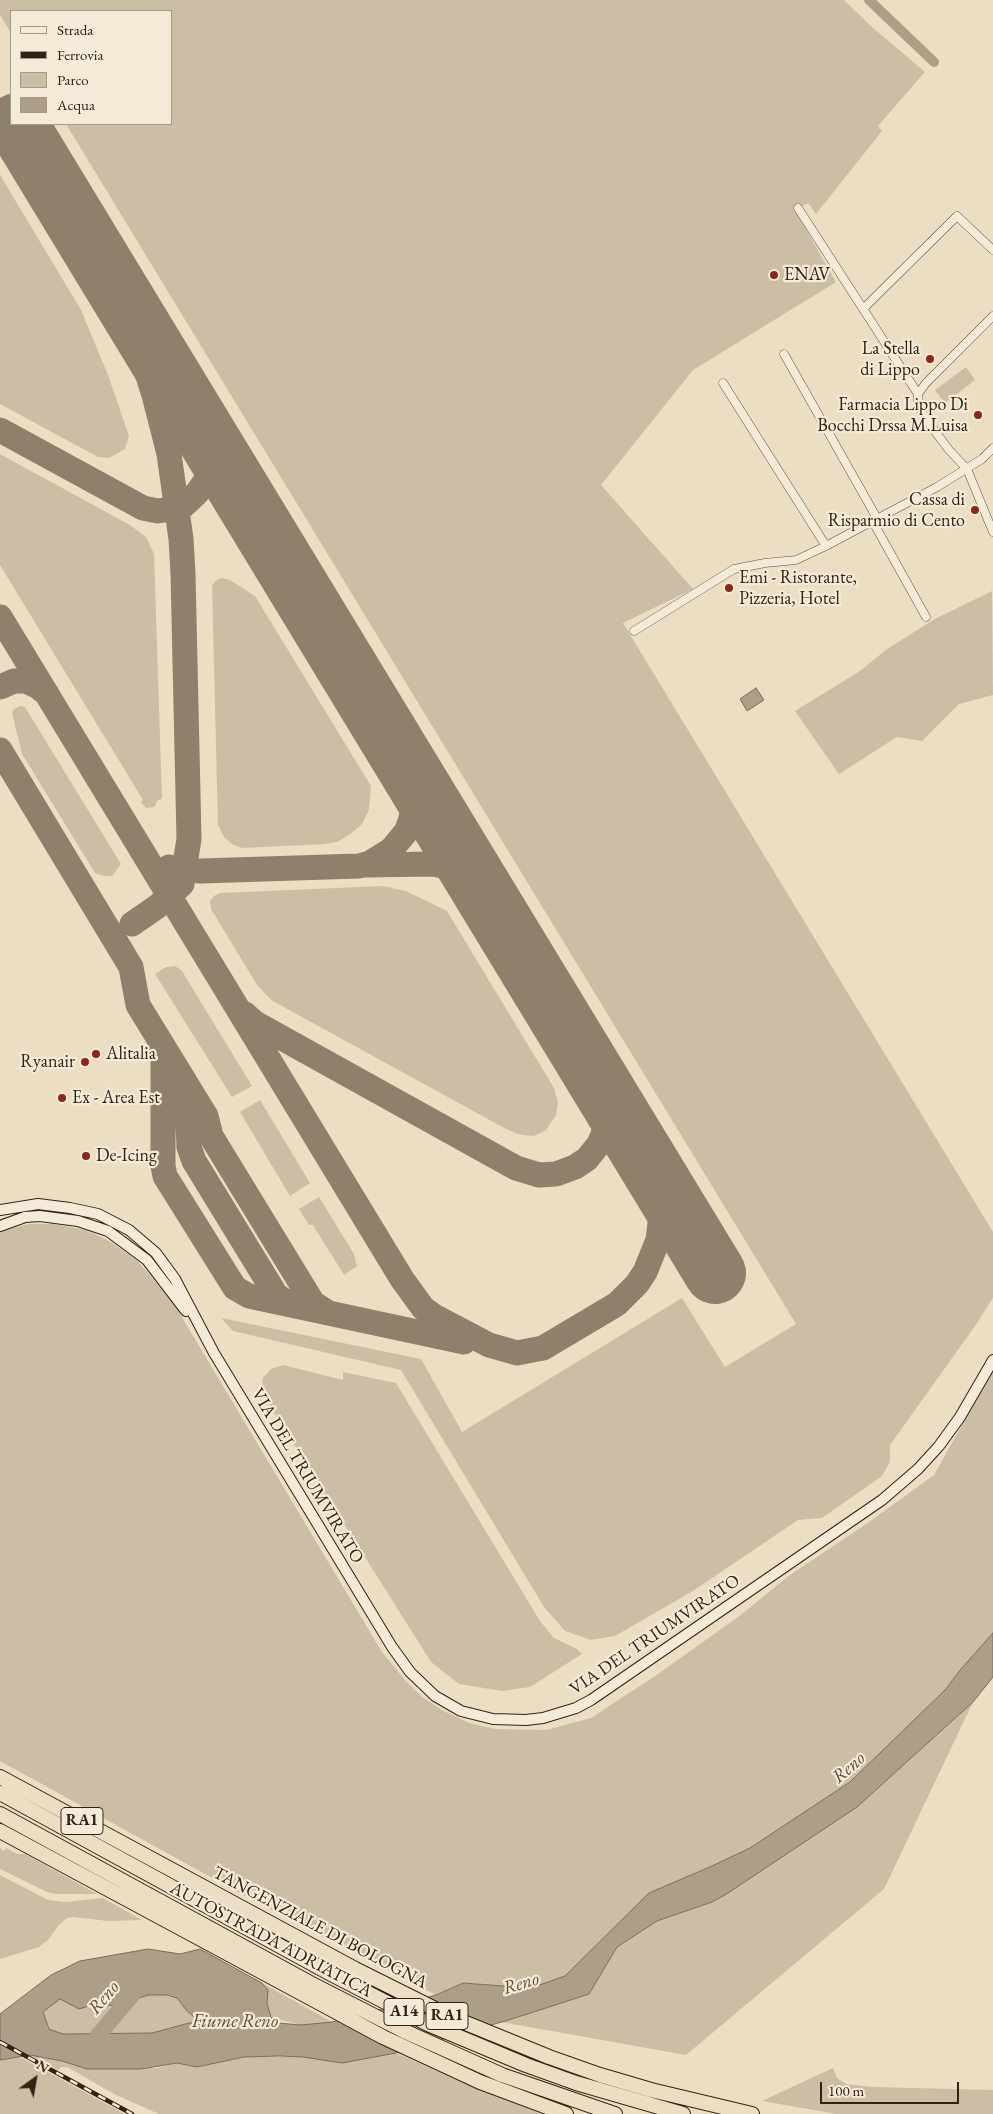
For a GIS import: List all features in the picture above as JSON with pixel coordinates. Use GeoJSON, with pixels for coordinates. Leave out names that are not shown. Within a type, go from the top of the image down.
{"type":"FeatureCollection","features":[{"type":"Feature","properties":{"kind":"highway"},"geometry":{"type":"LineString","coordinates":[[0,1771],[74,1818]]}},
{"type":"Feature","properties":{"kind":"highway","name":"TANGENZIALE DI BOLOGNA"},"geometry":{"type":"LineString","coordinates":[[0,1777],[395,1990],[500,2038],[600,2075],[668,2094],[752,2114]]}},
{"type":"Feature","properties":{"kind":"highway","name":"AUTOSTRADA ADRIATICA"},"geometry":{"type":"LineString","coordinates":[[0,1793],[333,1975],[428,2024],[526,2065],[576,2083],[683,2114]]}},
{"type":"Feature","properties":{"kind":"highway","name":"AUTOSTRADA ADRIATICA"},"geometry":{"type":"LineString","coordinates":[[0,1814],[118,1880],[404,2031],[502,2075],[615,2114]]}},
{"type":"Feature","properties":{"kind":"highway","name":"RA1"},"geometry":{"type":"LineString","coordinates":[[0,1831],[383,2037],[480,2082],[566,2114]]}},
{"type":"Feature","properties":{"kind":"street"},"geometry":{"type":"LineString","coordinates":[[798,208],[918,394],[918,406],[928,422],[949,450],[967,468],[993,532]]}},
{"type":"Feature","properties":{"kind":"street"},"geometry":{"type":"LineString","coordinates":[[863,309],[957,216],[993,250]]}},
{"type":"Feature","properties":{"kind":"street"},"geometry":{"type":"LineString","coordinates":[[918,394],[926,383],[993,316]]}},
{"type":"Feature","properties":{"kind":"street"},"geometry":{"type":"LineString","coordinates":[[784,354],[926,617]]}},
{"type":"Feature","properties":{"kind":"street"},"geometry":{"type":"LineString","coordinates":[[723,383],[826,546]]}},
{"type":"Feature","properties":{"kind":"street"},"geometry":{"type":"LineString","coordinates":[[634,631],[734,569],[796,560],[826,546],[875,521],[967,468],[993,448]]}},
{"type":"Feature","properties":{"kind":"street","name":"VIA DEL TRIUMVIRATO"},"geometry":{"type":"LineString","coordinates":[[0,1212],[32,1204],[70,1208],[98,1214],[128,1230],[156,1253],[167,1267],[204,1335],[392,1647],[410,1672],[435,1696],[462,1711],[493,1719],[526,1720],[558,1715],[591,1700],[882,1500],[902,1485],[939,1446],[960,1417],[993,1360]]}},
{"type":"Feature","properties":{"kind":"street","name":"VIA DEL TRIUMVIRATO"},"geometry":{"type":"LineString","coordinates":[[0,1212],[25,1217],[40,1216],[78,1221],[108,1232],[147,1260],[204,1335]]}},
{"type":"Feature","properties":{"kind":"street","name":"VIA DEL TRIUMVIRATO"},"geometry":{"type":"LineString","coordinates":[[0,1226],[25,1217]]}},
{"type":"Feature","properties":{"kind":"green space"},"geometry":{"type":"Polygon","coordinates":[[[0,0],[844,0],[925,72],[878,126],[882,131],[816,214],[808,203],[795,210],[836,282],[693,370],[601,485],[693,589],[623,623],[993,1232],[993,1298],[890,1445],[890,1462],[882,1476],[822,1518],[798,1520],[693,1591],[615,1636],[591,1640],[565,1631],[544,1607],[401,1370],[233,1331],[221,1318],[421,1359],[462,1432],[682,1298],[725,1367],[796,1324],[67,125],[172,125],[172,10],[10,10],[10,31],[0,15],[0,0]]]}},
{"type":"Feature","properties":{"kind":"green space"},"geometry":{"type":"Polygon","coordinates":[[[0,175],[81,310],[108,375],[129,436],[125,449],[109,458],[98,457],[0,404],[0,175]]]}},
{"type":"Feature","properties":{"kind":"green space"},"geometry":{"type":"Polygon","coordinates":[[[966,367],[975,380],[945,403],[935,390],[966,367]]]}},
{"type":"Feature","properties":{"kind":"green space"},"geometry":{"type":"Polygon","coordinates":[[[0,454],[130,525],[146,537],[154,554],[162,799],[158,800],[154,807],[146,808],[141,802],[143,800],[0,565],[0,454]]]}},
{"type":"Feature","properties":{"kind":"green space"},"geometry":{"type":"Polygon","coordinates":[[[222,578],[230,580],[255,596],[371,786],[369,810],[362,824],[337,842],[242,848],[232,844],[224,837],[218,825],[212,586],[215,581],[222,578]]]}},
{"type":"Feature","properties":{"kind":"green space"},"geometry":{"type":"Polygon","coordinates":[[[992,591],[993,695],[959,704],[922,741],[897,737],[839,774],[795,711],[860,671],[887,649],[933,620],[992,591]]]}},
{"type":"Feature","properties":{"kind":"green space"},"geometry":{"type":"Polygon","coordinates":[[[20,706],[25,707],[121,864],[112,876],[95,873],[22,754],[12,713],[14,709],[20,706]]]}},
{"type":"Feature","properties":{"kind":"green space"},"geometry":{"type":"Polygon","coordinates":[[[383,886],[406,891],[447,911],[554,1088],[558,1102],[556,1115],[546,1130],[534,1136],[521,1135],[506,1129],[271,1000],[257,985],[211,909],[210,901],[220,893],[383,886]]]}},
{"type":"Feature","properties":{"kind":"green space"},"geometry":{"type":"Polygon","coordinates":[[[175,966],[182,971],[252,1086],[232,1097],[155,974],[166,967],[175,966]]]}},
{"type":"Feature","properties":{"kind":"green space"},"geometry":{"type":"Polygon","coordinates":[[[260,1100],[310,1183],[290,1196],[240,1112],[260,1100]]]}},
{"type":"Feature","properties":{"kind":"green space"},"geometry":{"type":"Polygon","coordinates":[[[319,1197],[354,1254],[357,1266],[344,1275],[313,1225],[309,1225],[299,1209],[319,1197]]]}},
{"type":"Feature","properties":{"kind":"green space"},"geometry":{"type":"Polygon","coordinates":[[[29,1224],[53,1224],[86,1230],[111,1242],[137,1260],[174,1304],[382,1652],[422,1697],[444,1711],[469,1723],[496,1729],[546,1730],[591,1718],[658,1674],[738,1617],[790,1575],[869,1522],[934,1475],[993,1370],[993,1633],[945,1690],[850,1782],[750,1848],[649,1893],[565,1976],[531,1988],[463,1983],[436,1995],[254,1901],[0,1761],[0,1231],[29,1224]]]}},
{"type":"Feature","properties":{"kind":"green space"},"geometry":{"type":"Polygon","coordinates":[[[283,1365],[343,1380],[343,1372],[396,1383],[540,1621],[554,1638],[577,1649],[582,1654],[530,1687],[502,1691],[459,1684],[431,1662],[261,1392],[263,1378],[271,1369],[283,1365]]]}},
{"type":"Feature","properties":{"kind":"green space"},"geometry":{"type":"Polygon","coordinates":[[[973,1702],[884,1889],[686,2055],[501,2022],[589,1994],[617,1947],[657,1921],[712,1902],[857,1807],[973,1702]]]}},
{"type":"Feature","properties":{"kind":"green space"},"geometry":{"type":"Polygon","coordinates":[[[0,1848],[4,1851],[6,1848],[17,1854],[25,1854],[97,1894],[56,1894],[47,1892],[0,1869],[0,1848]]]}},
{"type":"Feature","properties":{"kind":"green space"},"geometry":{"type":"Polygon","coordinates":[[[0,1875],[48,1900],[66,1902],[103,1898],[142,1920],[108,1921],[67,1918],[48,1940],[39,1947],[0,1959],[0,1875]]]}},
{"type":"Feature","properties":{"kind":"green space"},"geometry":{"type":"Polygon","coordinates":[[[262,1983],[332,2022],[301,2025],[271,2017],[262,1983]]]}},
{"type":"Feature","properties":{"kind":"green space"},"geometry":{"type":"Polygon","coordinates":[[[148,1995],[167,1995],[177,1998],[187,2011],[199,2021],[152,2033],[63,2034],[49,2029],[43,2012],[60,1999],[79,2009],[95,2004],[118,2006],[148,1995]]]}},
{"type":"Feature","properties":{"kind":"green space"},"geometry":{"type":"Polygon","coordinates":[[[396,2053],[463,2083],[543,2114],[159,2114],[116,2095],[67,2067],[61,2067],[58,2070],[30,2055],[62,2061],[87,2069],[95,2069],[157,2068],[177,2063],[197,2067],[244,2057],[303,2057],[354,2061],[396,2053]]]}},
{"type":"Feature","properties":{"kind":"green space"},"geometry":{"type":"Polygon","coordinates":[[[20,2057],[125,2114],[0,2114],[0,2060],[20,2057]]]}},
{"type":"Feature","properties":{"kind":"green space"},"geometry":{"type":"Polygon","coordinates":[[[833,2068],[837,2078],[846,2084],[873,2087],[993,2090],[993,2114],[837,2114],[762,2101],[833,2068]]]}},
{"type":"Feature","properties":{"kind":"water"},"geometry":{"type":"Polygon","coordinates":[[[756,688],[764,700],[747,711],[740,699],[756,688]]]}},
{"type":"Feature","properties":{"kind":"water","name":"Fiume Reno"},"geometry":{"type":"Polygon","coordinates":[[[993,1633],[993,1677],[973,1702],[857,1807],[725,1895],[712,1902],[657,1921],[617,1947],[589,1994],[396,2053],[342,2063],[303,2057],[280,2056],[244,2057],[197,2067],[177,2063],[141,2069],[87,2069],[62,2061],[30,2055],[0,2060],[0,2014],[51,1975],[80,1961],[148,1949],[180,1954],[200,1949],[262,1983],[268,1990],[267,2003],[271,2017],[278,2023],[301,2025],[332,2022],[436,1995],[463,1983],[531,1988],[565,1976],[649,1893],[750,1848],[850,1782],[945,1690],[993,1633]],[[148,1995],[118,2006],[95,2004],[79,2009],[60,1999],[43,2012],[49,2029],[63,2034],[152,2033],[199,2021],[187,2011],[177,1998],[167,1995],[148,1995]]]}},
{"type":"Feature","properties":{"kind":"waterway"},"geometry":{"type":"LineString","coordinates":[[869,0],[934,62]]}},
{"type":"Feature","properties":{"kind":"waterway","name":"Reno"},"geometry":{"type":"LineString","coordinates":[[86,2050],[138,1988]]}},
{"type":"Feature","properties":{"kind":"taxiway"},"geometry":{"type":"LineString","coordinates":[[108,273],[136,339],[154,395],[169,454],[181,539],[189,839],[184,870],[170,895]]}},
{"type":"Feature","properties":{"kind":"taxiway"},"geometry":{"type":"LineString","coordinates":[[0,430],[143,508],[158,511],[183,506],[197,493],[206,480],[210,456],[205,433]]}},
{"type":"Feature","properties":{"kind":"taxiway"},"geometry":{"type":"LineString","coordinates":[[0,617],[402,1279],[423,1308],[434,1316],[489,1345],[517,1353],[543,1348],[617,1304],[637,1284],[645,1272],[658,1240],[661,1215],[660,1200],[650,1165]]}},
{"type":"Feature","properties":{"kind":"taxiway"},"geometry":{"type":"LineString","coordinates":[[0,687],[14,681],[26,681],[37,686],[47,694]]}},
{"type":"Feature","properties":{"kind":"taxiway"},"geometry":{"type":"LineString","coordinates":[[0,750],[131,967],[138,1005],[206,1116],[211,1136],[313,1303],[327,1312]]}},
{"type":"Feature","properties":{"kind":"taxiway"},"geometry":{"type":"LineString","coordinates":[[169,867],[201,871],[359,866],[370,863],[391,850],[406,832],[410,822],[415,801],[412,778],[406,763]]}},
{"type":"Feature","properties":{"kind":"taxiway"},"geometry":{"type":"LineString","coordinates":[[366,865],[432,864],[443,866],[462,873],[472,880],[486,895]]}},
{"type":"Feature","properties":{"kind":"taxiway"},"geometry":{"type":"LineString","coordinates":[[132,924],[158,906],[182,884]]}},
{"type":"Feature","properties":{"kind":"taxiway"},"geometry":{"type":"LineString","coordinates":[[245,1014],[255,1023],[516,1168],[539,1175],[556,1174],[575,1167],[587,1159],[599,1144],[607,1125],[608,1113],[606,1096],[602,1086]]}},
{"type":"Feature","properties":{"kind":"taxiway"},"geometry":{"type":"LineString","coordinates":[[161,1044],[163,1057],[163,1166],[165,1176],[235,1288],[249,1296],[464,1342]]}},
{"type":"Feature","properties":{"kind":"taxiway"},"geometry":{"type":"LineString","coordinates":[[186,1085],[189,1147],[194,1161],[276,1295],[289,1304]]}},
{"type":"Feature","properties":{"kind":"runway"},"geometry":{"type":"LineString","coordinates":[[18,125],[715,1273]]}},
{"type":"Feature","properties":{"kind":"railway"},"geometry":{"type":"LineString","coordinates":[[0,2042],[132,2114]]}},
{"type":"Feature","properties":{"kind":"place","name":"ENAV"},"geometry":{"type":"Point","coordinates":[774,275]}},
{"type":"Feature","properties":{"kind":"place","name":"La Stella di Lippo"},"geometry":{"type":"Point","coordinates":[930,359]}},
{"type":"Feature","properties":{"kind":"place","name":"Farmacia Lippo Di Bocchi Drssa M.Luisa"},"geometry":{"type":"Point","coordinates":[978,415]}},
{"type":"Feature","properties":{"kind":"place","name":"Cassa di Risparmio di Cento"},"geometry":{"type":"Point","coordinates":[975,510]}},
{"type":"Feature","properties":{"kind":"place","name":"Emi - Ristorante, Pizzeria, Hotel"},"geometry":{"type":"Point","coordinates":[729,588]}},
{"type":"Feature","properties":{"kind":"place","name":"Alitalia"},"geometry":{"type":"Point","coordinates":[96,1054]}},
{"type":"Feature","properties":{"kind":"place","name":"Ryanair"},"geometry":{"type":"Point","coordinates":[85,1062]}},
{"type":"Feature","properties":{"kind":"place","name":"Ex - Area Est"},"geometry":{"type":"Point","coordinates":[62,1098]}},
{"type":"Feature","properties":{"kind":"place","name":"De-Icing"},"geometry":{"type":"Point","coordinates":[86,1156]}}]}
